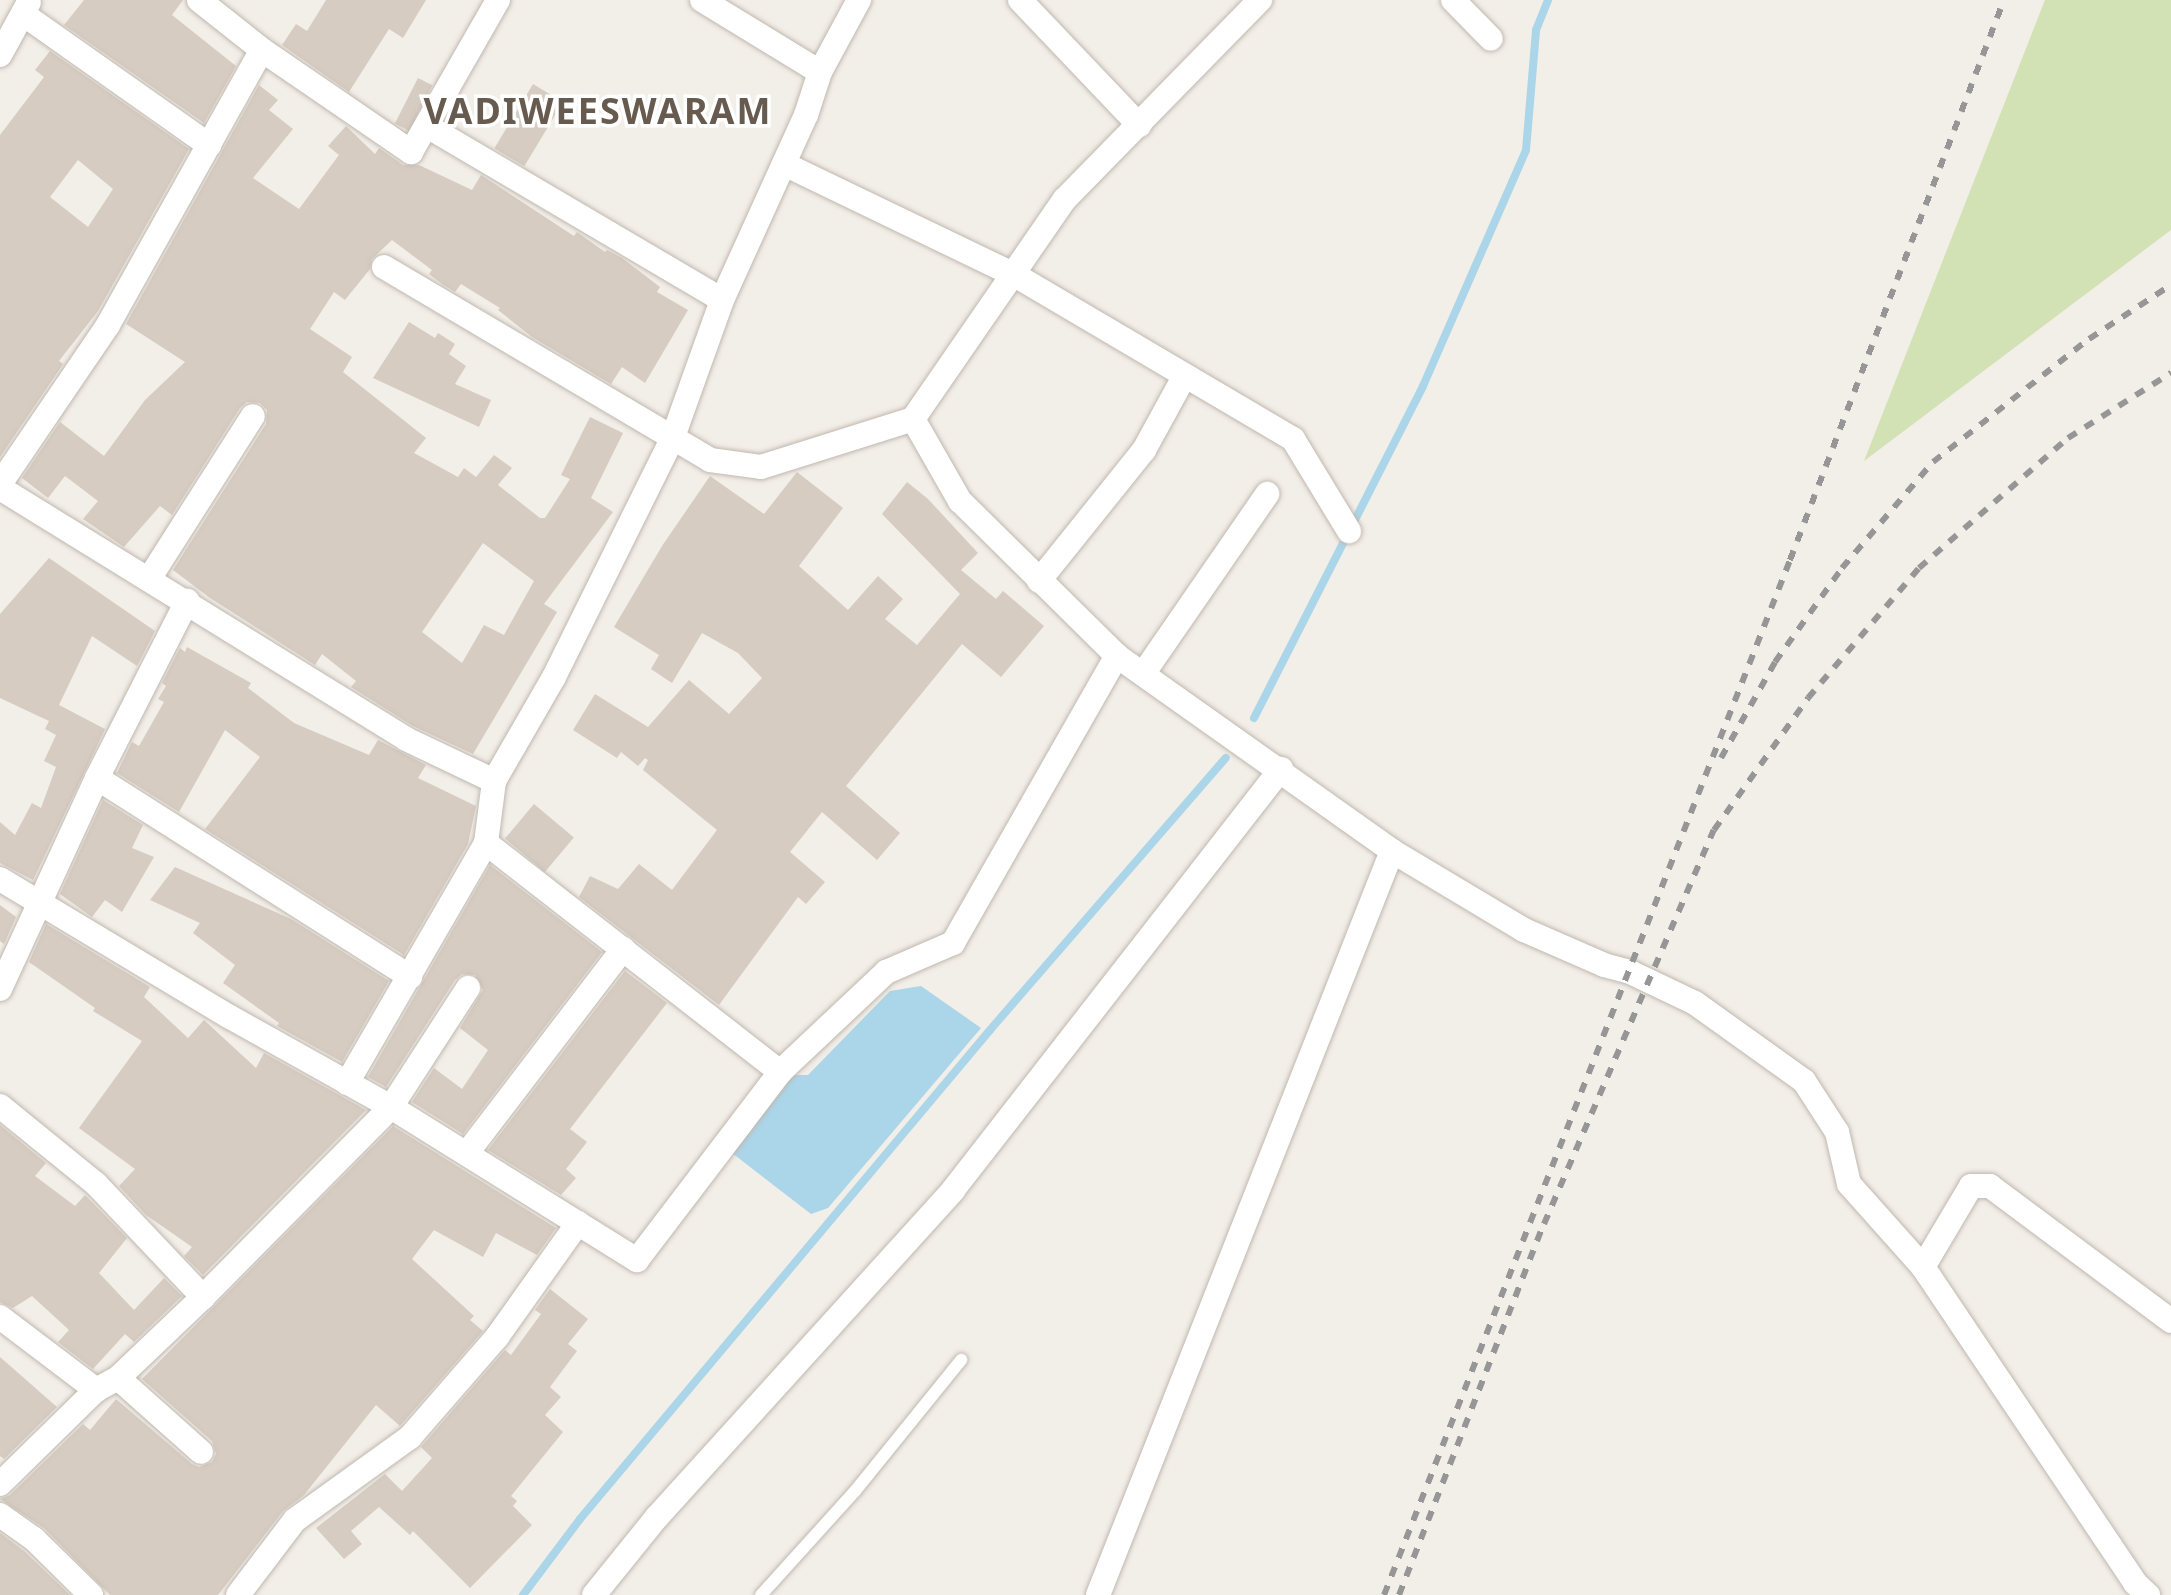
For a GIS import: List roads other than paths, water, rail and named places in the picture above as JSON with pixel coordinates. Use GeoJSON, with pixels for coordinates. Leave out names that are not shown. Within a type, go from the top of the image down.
{"type":"FeatureCollection","features":[{"type":"Feature","properties":{"kind":"street"},"geometry":{"type":"LineString","coordinates":[[199,0],[262,50],[411,152],[498,0]]}},
{"type":"Feature","properties":{"kind":"street"},"geometry":{"type":"LineString","coordinates":[[702,0],[820,72]]}},
{"type":"Feature","properties":{"kind":"street"},"geometry":{"type":"LineString","coordinates":[[347,1083],[486,843],[494,781],[554,677],[673,437],[722,300],[784,164],[820,72],[859,0]]}},
{"type":"Feature","properties":{"kind":"street"},"geometry":{"type":"LineString","coordinates":[[1020,0],[1139,125]]}},
{"type":"Feature","properties":{"kind":"street"},"geometry":{"type":"LineString","coordinates":[[384,267],[710,460],[761,467],[913,419],[1065,199],[1260,0]]}},
{"type":"Feature","properties":{"kind":"street"},"geometry":{"type":"LineString","coordinates":[[1453,0],[1491,39]]}},
{"type":"Feature","properties":{"kind":"street"},"geometry":{"type":"LineString","coordinates":[[2,46],[27,7],[209,145]]}},
{"type":"Feature","properties":{"kind":"street"},"geometry":{"type":"LineString","coordinates":[[262,50],[108,325],[0,486],[406,739],[494,781]]}},
{"type":"Feature","properties":{"kind":"street"},"geometry":{"type":"LineString","coordinates":[[427,126],[722,300]]}},
{"type":"Feature","properties":{"kind":"street"},"geometry":{"type":"LineString","coordinates":[[784,164],[1013,274],[1293,439],[1349,531]]}},
{"type":"Feature","properties":{"kind":"street"},"geometry":{"type":"LineString","coordinates":[[1039,581],[1144,450],[1185,375]]}},
{"type":"Feature","properties":{"kind":"street"},"geometry":{"type":"LineString","coordinates":[[149,579],[253,416]]}},
{"type":"Feature","properties":{"kind":"street"},"geometry":{"type":"LineString","coordinates":[[913,419],[960,501],[1117,656],[1281,769],[1392,851],[1524,930],[1604,965],[1630,972],[1695,1003],[1804,1081],[1837,1132],[1849,1184],[1923,1267],[2126,1570],[2148,1595]]}},
{"type":"Feature","properties":{"kind":"street"},"geometry":{"type":"LineString","coordinates":[[1143,674],[1267,494]]}},
{"type":"Feature","properties":{"kind":"street"},"geometry":{"type":"LineString","coordinates":[[0,989],[97,778],[187,601]]}},
{"type":"Feature","properties":{"kind":"street"},"geometry":{"type":"LineString","coordinates":[[0,879],[391,1107],[637,1260],[780,1072],[886,972],[953,943],[1117,656]]}},
{"type":"Feature","properties":{"kind":"street"},"geometry":{"type":"LineString","coordinates":[[594,1595],[657,1517],[953,1190],[1281,769]]}},
{"type":"Feature","properties":{"kind":"street"},"geometry":{"type":"LineString","coordinates":[[97,778],[410,977]]}},
{"type":"Feature","properties":{"kind":"street"},"geometry":{"type":"LineString","coordinates":[[486,843],[780,1072]]}},
{"type":"Feature","properties":{"kind":"street"},"geometry":{"type":"LineString","coordinates":[[1098,1595],[1392,851]]}},
{"type":"Feature","properties":{"kind":"street"},"geometry":{"type":"LineString","coordinates":[[467,1153],[623,949]]}},
{"type":"Feature","properties":{"kind":"street"},"geometry":{"type":"LineString","coordinates":[[0,1484],[96,1390],[118,1378],[203,1297],[391,1107],[468,988]]}},
{"type":"Feature","properties":{"kind":"street"},"geometry":{"type":"LineString","coordinates":[[0,1106],[96,1184],[203,1297]]}},
{"type":"Feature","properties":{"kind":"street"},"geometry":{"type":"LineString","coordinates":[[1923,1267],[1971,1186],[1990,1186],[2171,1321]]}},
{"type":"Feature","properties":{"kind":"street"},"geometry":{"type":"LineString","coordinates":[[238,1595],[295,1520],[410,1437],[497,1337],[578,1223]]}},
{"type":"Feature","properties":{"kind":"street"},"geometry":{"type":"LineString","coordinates":[[0,1317],[96,1390]]}},
{"type":"Feature","properties":{"kind":"street"},"geometry":{"type":"LineString","coordinates":[[118,1378],[201,1452]]}},
{"type":"Feature","properties":{"kind":"street"},"geometry":{"type":"LineString","coordinates":[[0,1515],[34,1539],[91,1595]]}},
{"type":"Feature","properties":{"kind":"lane"},"geometry":{"type":"LineString","coordinates":[[761,1595],[855,1491],[961,1360]]}},
{"type":"Feature","properties":{"kind":"water"},"geometry":{"type":"Polygon","coordinates":[[[921,986],[981,1028],[828,1208],[811,1214],[732,1153],[791,1075],[808,1075],[890,991],[921,986]]]}},
{"type":"Feature","properties":{"kind":"waterway"},"geometry":{"type":"LineString","coordinates":[[1254,718],[1423,386],[1526,150],[1536,30],[1548,0]]}},
{"type":"Feature","properties":{"kind":"waterway"},"geometry":{"type":"LineString","coordinates":[[523,1595],[580,1519],[990,1030],[1226,758]]}},
{"type":"Feature","properties":{"kind":"railway"},"geometry":{"type":"LineString","coordinates":[[1384,1595],[1790,560],[2004,0]]}},
{"type":"Feature","properties":{"kind":"railway"},"geometry":{"type":"LineString","coordinates":[[1721,758],[1775,662],[1842,568],[1933,462],[2089,339],[2171,285]]}},
{"type":"Feature","properties":{"kind":"railway"},"geometry":{"type":"LineString","coordinates":[[1399,1595],[1544,1224],[1714,830],[1808,698],[1919,568],[2068,438],[2171,373]]}},
{"type":"Feature","properties":{"kind":"district","name":"VADIWEESWARAM"},"geometry":{"type":"Point","coordinates":[598,111]}}]}
